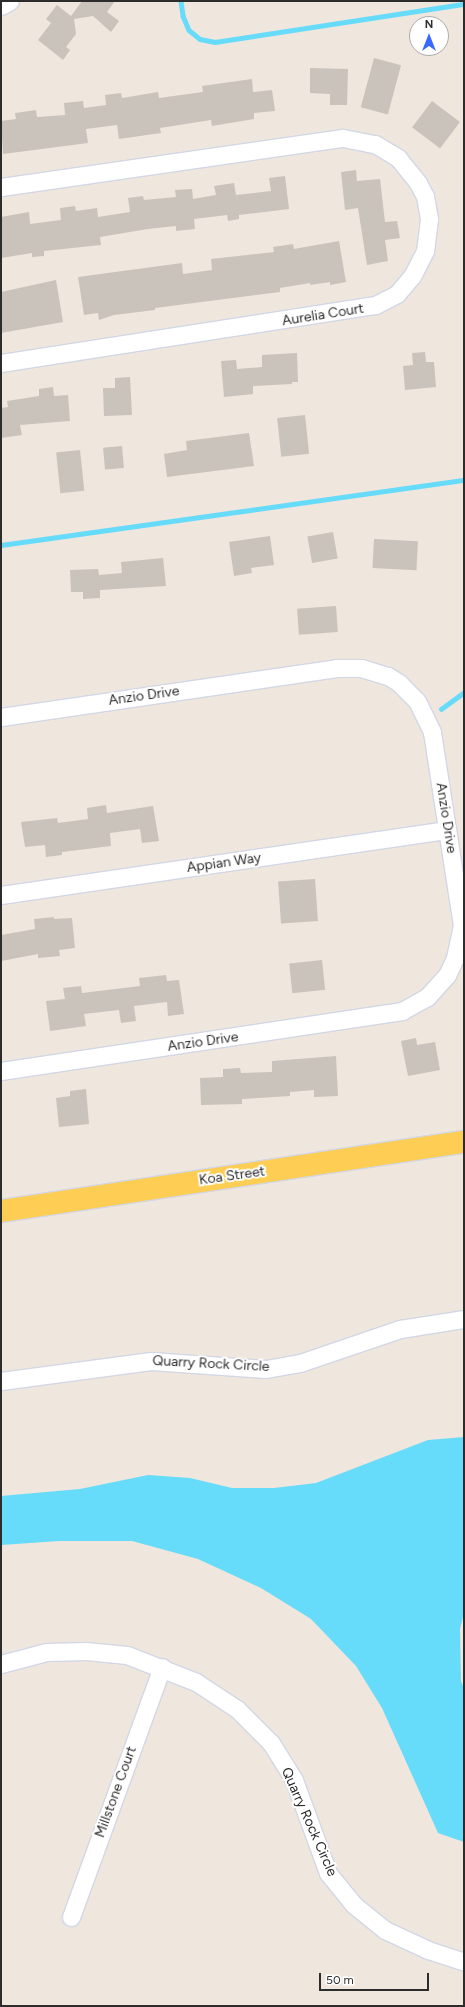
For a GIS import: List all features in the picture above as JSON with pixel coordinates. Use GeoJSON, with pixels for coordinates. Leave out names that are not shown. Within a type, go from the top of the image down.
{"type":"FeatureCollection","features":[{"type":"Feature","properties":{"kind":"main road","name":"Koa Street"},"geometry":{"type":"LineString","coordinates":[[1,1211],[464,1142]]}},
{"type":"Feature","properties":{"kind":"street"},"geometry":{"type":"LineString","coordinates":[[1,6],[10,1]]}},
{"type":"Feature","properties":{"kind":"street","name":"Aurelia Court"},"geometry":{"type":"LineString","coordinates":[[1,187],[343,138],[375,144],[398,158],[418,183],[425,196],[429,219],[425,251],[412,276],[397,294],[375,305],[1,363]]}},
{"type":"Feature","properties":{"kind":"street","name":"Anzio Drive"},"geometry":{"type":"LineString","coordinates":[[1,717],[336,668],[361,668],[375,672],[393,680],[410,693],[428,720],[461,914],[460,937],[447,975],[435,990],[414,1005],[390,1014],[1,1072]]}},
{"type":"Feature","properties":{"kind":"street","name":"Appian Way"},"geometry":{"type":"LineString","coordinates":[[1,895],[447,830]]}},
{"type":"Feature","properties":{"kind":"street","name":"Quarry Rock Circle"},"geometry":{"type":"LineString","coordinates":[[1,1381],[151,1361],[266,1369],[300,1363],[400,1329],[464,1319]]}},
{"type":"Feature","properties":{"kind":"street","name":"Quarry Rock Circle"},"geometry":{"type":"LineString","coordinates":[[1,1664],[46,1652],[86,1651],[127,1655],[162,1667],[196,1682],[237,1709],[271,1743],[294,1780],[328,1873],[354,1905],[385,1930],[428,1950],[464,1962]]}},
{"type":"Feature","properties":{"kind":"street","name":"Millstone Court"},"geometry":{"type":"LineString","coordinates":[[71,1917],[162,1667]]}},
{"type":"Feature","properties":{"kind":"water"},"geometry":{"type":"Polygon","coordinates":[[[464,1437],[464,1613],[460,1629],[461,1681],[464,1688],[464,1842],[438,1833],[382,1708],[356,1666],[311,1619],[261,1588],[198,1559],[132,1541],[59,1541],[1,1545],[1,1496],[80,1489],[148,1475],[190,1478],[232,1488],[274,1488],[316,1483],[428,1440],[464,1437]]]}},
{"type":"Feature","properties":{"kind":"building"},"geometry":{"type":"Polygon","coordinates":[[[82,1],[115,1],[107,12],[119,21],[111,32],[93,16],[74,19],[76,34],[66,47],[70,50],[63,60],[38,40],[51,23],[46,19],[57,5],[71,16],[82,1]]]}},
{"type":"Feature","properties":{"kind":"building"},"geometry":{"type":"Polygon","coordinates":[[[374,58],[401,65],[388,115],[361,107],[374,58]]]}},
{"type":"Feature","properties":{"kind":"building"},"geometry":{"type":"Polygon","coordinates":[[[310,68],[348,69],[347,105],[330,105],[330,94],[310,93],[310,68]]]}},
{"type":"Feature","properties":{"kind":"building"},"geometry":{"type":"Polygon","coordinates":[[[252,79],[253,92],[272,90],[275,111],[254,113],[254,119],[212,126],[211,120],[160,128],[161,133],[119,139],[117,125],[86,129],[88,143],[3,154],[1,121],[16,119],[15,113],[36,110],[37,117],[65,115],[64,103],[83,101],[84,108],[106,105],[105,95],[121,93],[122,98],[158,92],[159,98],[203,92],[202,86],[252,79]]]}},
{"type":"Feature","properties":{"kind":"building"},"geometry":{"type":"Polygon","coordinates":[[[432,101],[460,122],[440,148],[412,127],[432,101]]]}},
{"type":"Feature","properties":{"kind":"building"},"geometry":{"type":"Polygon","coordinates":[[[356,170],[357,181],[380,179],[385,222],[397,221],[400,238],[385,240],[388,261],[367,265],[358,208],[345,210],[341,172],[356,170]]]}},
{"type":"Feature","properties":{"kind":"building"},"geometry":{"type":"Polygon","coordinates":[[[285,176],[289,209],[239,215],[239,219],[228,221],[227,215],[194,219],[195,229],[176,231],[176,226],[148,229],[100,237],[101,245],[44,251],[44,256],[32,257],[32,253],[1,258],[1,217],[29,212],[30,224],[61,220],[60,208],[75,206],[76,211],[97,208],[98,217],[130,212],[128,198],[143,196],[144,200],[176,197],[175,190],[192,189],[193,199],[216,195],[214,186],[234,183],[236,195],[271,191],[269,178],[285,176]]]}},
{"type":"Feature","properties":{"kind":"building"},"geometry":{"type":"Polygon","coordinates":[[[339,241],[346,282],[330,285],[330,282],[310,285],[310,283],[280,288],[280,292],[155,308],[155,310],[114,315],[99,320],[98,313],[84,315],[78,277],[182,263],[183,274],[212,270],[211,259],[274,252],[273,247],[293,244],[294,249],[339,241]]]}},
{"type":"Feature","properties":{"kind":"building"},"geometry":{"type":"Polygon","coordinates":[[[56,280],[63,322],[1,333],[1,292],[56,280]]]}},
{"type":"Feature","properties":{"kind":"building"},"geometry":{"type":"Polygon","coordinates":[[[425,352],[426,362],[434,362],[436,387],[405,390],[403,366],[413,365],[412,353],[425,352]]]}},
{"type":"Feature","properties":{"kind":"building"},"geometry":{"type":"Polygon","coordinates":[[[297,353],[298,382],[292,382],[292,384],[253,386],[253,394],[224,397],[221,361],[236,360],[237,369],[262,367],[262,355],[297,353]]]}},
{"type":"Feature","properties":{"kind":"building"},"geometry":{"type":"Polygon","coordinates":[[[130,377],[132,415],[104,416],[103,388],[115,388],[115,378],[130,377]]]}},
{"type":"Feature","properties":{"kind":"building"},"geometry":{"type":"Polygon","coordinates":[[[53,387],[54,396],[68,395],[70,421],[20,425],[22,435],[1,438],[1,408],[8,407],[7,401],[39,396],[39,389],[53,387]]]}},
{"type":"Feature","properties":{"kind":"building"},"geometry":{"type":"Polygon","coordinates":[[[305,415],[309,454],[281,457],[277,418],[305,415]]]}},
{"type":"Feature","properties":{"kind":"building"},"geometry":{"type":"Polygon","coordinates":[[[249,433],[254,466],[167,477],[164,454],[187,450],[186,441],[249,433]]]}},
{"type":"Feature","properties":{"kind":"building"},"geometry":{"type":"Polygon","coordinates":[[[122,446],[124,468],[105,470],[103,448],[122,446]]]}},
{"type":"Feature","properties":{"kind":"building"},"geometry":{"type":"Polygon","coordinates":[[[80,450],[84,491],[60,493],[56,453],[80,450]]]}},
{"type":"Feature","properties":{"kind":"building"},"geometry":{"type":"Polygon","coordinates":[[[333,532],[338,559],[312,563],[307,537],[333,532]]]}},
{"type":"Feature","properties":{"kind":"building"},"geometry":{"type":"Polygon","coordinates":[[[270,536],[274,565],[251,568],[252,573],[234,576],[229,542],[270,536]]]}},
{"type":"Feature","properties":{"kind":"building"},"geometry":{"type":"Polygon","coordinates":[[[374,539],[418,541],[416,570],[372,568],[374,539]]]}},
{"type":"Feature","properties":{"kind":"building"},"geometry":{"type":"Polygon","coordinates":[[[163,558],[166,586],[100,590],[100,598],[83,599],[83,592],[71,592],[70,570],[98,569],[99,575],[122,573],[121,562],[163,558]]]}},
{"type":"Feature","properties":{"kind":"building"},"geometry":{"type":"Polygon","coordinates":[[[336,606],[338,632],[299,635],[297,609],[336,606]]]}},
{"type":"Feature","properties":{"kind":"building"},"geometry":{"type":"Polygon","coordinates":[[[106,805],[107,813],[153,806],[159,841],[142,843],[140,829],[110,833],[111,846],[62,852],[62,855],[46,857],[45,845],[25,847],[21,822],[57,818],[58,823],[88,819],[87,808],[106,805]]]}},
{"type":"Feature","properties":{"kind":"building"},"geometry":{"type":"Polygon","coordinates":[[[315,879],[318,921],[281,923],[278,882],[315,879]]]}},
{"type":"Feature","properties":{"kind":"building"},"geometry":{"type":"Polygon","coordinates":[[[54,917],[54,919],[72,918],[75,948],[59,950],[60,956],[38,958],[38,954],[1,961],[1,935],[35,929],[34,919],[54,917]]]}},
{"type":"Feature","properties":{"kind":"building"},"geometry":{"type":"Polygon","coordinates":[[[322,960],[325,990],[292,993],[289,963],[322,960]]]}},
{"type":"Feature","properties":{"kind":"building"},"geometry":{"type":"Polygon","coordinates":[[[166,975],[167,981],[179,980],[184,1014],[168,1016],[167,1002],[134,1006],[136,1021],[121,1023],[119,1010],[84,1014],[86,1026],[50,1031],[46,1001],[65,999],[63,988],[81,986],[82,993],[140,986],[139,978],[166,975]]]}},
{"type":"Feature","properties":{"kind":"building"},"geometry":{"type":"Polygon","coordinates":[[[416,1038],[417,1045],[435,1042],[440,1070],[408,1076],[401,1041],[416,1038]]]}},
{"type":"Feature","properties":{"kind":"building"},"geometry":{"type":"Polygon","coordinates":[[[336,1056],[338,1096],[314,1097],[314,1090],[290,1092],[290,1096],[242,1099],[242,1104],[201,1105],[200,1078],[223,1077],[223,1069],[240,1068],[241,1073],[272,1072],[272,1061],[336,1056]]]}},
{"type":"Feature","properties":{"kind":"building"},"geometry":{"type":"Polygon","coordinates":[[[86,1089],[89,1124],[59,1127],[56,1098],[70,1096],[70,1091],[86,1089]]]}},
{"type":"Feature","properties":{"kind":"waterway"},"geometry":{"type":"LineString","coordinates":[[181,1],[183,16],[189,30],[200,39],[215,42],[464,4]]}},
{"type":"Feature","properties":{"kind":"waterway"},"geometry":{"type":"LineString","coordinates":[[1,545],[464,480]]}},
{"type":"Feature","properties":{"kind":"waterway"},"geometry":{"type":"LineString","coordinates":[[441,709],[464,692]]}}]}
